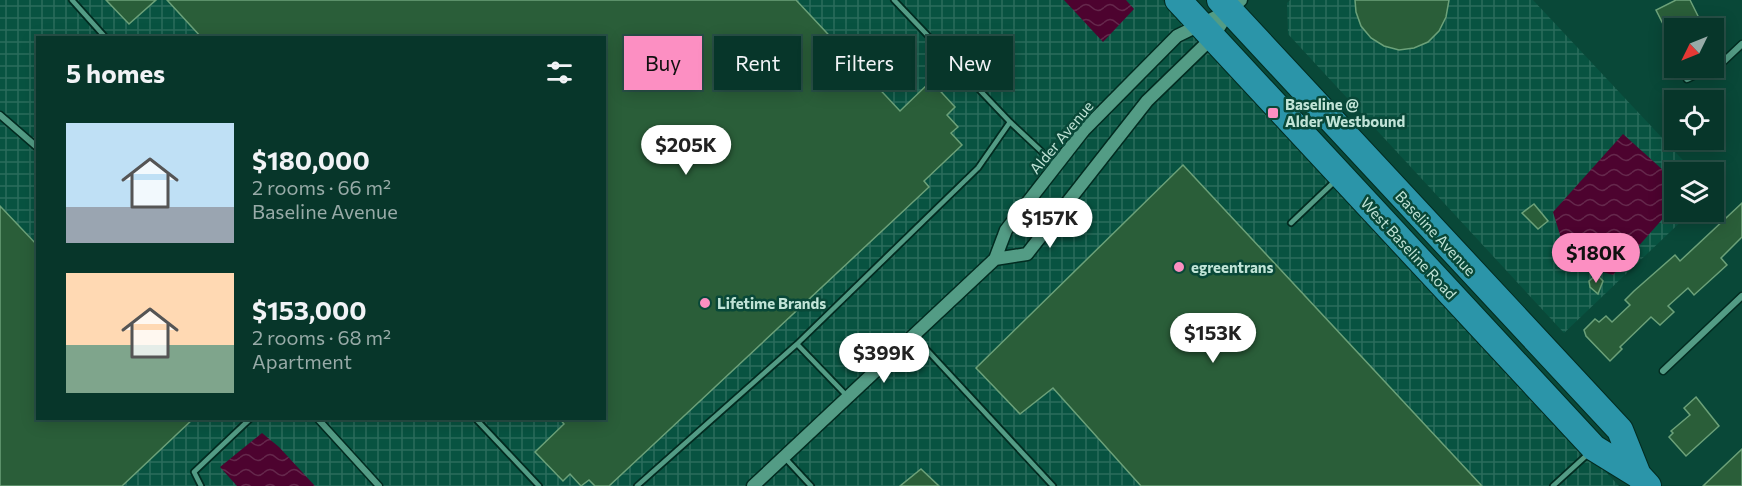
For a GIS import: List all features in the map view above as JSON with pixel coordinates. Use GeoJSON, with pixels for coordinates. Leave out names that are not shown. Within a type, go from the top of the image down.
{"type":"FeatureCollection","features":[{"type":"Feature","properties":{"kind":"main road","name":"West Baseline Road"},"geometry":{"type":"LineString","coordinates":[[1178,0],[1594,448],[1643,481]]}},
{"type":"Feature","properties":{"kind":"main road","name":"Alder Avenue"},"geometry":{"type":"LineString","coordinates":[[995,260],[1027,254],[1147,101],[1230,4]]}},
{"type":"Feature","properties":{"kind":"main road","name":"Baseline Avenue"},"geometry":{"type":"LineString","coordinates":[[1230,4],[1620,430],[1643,481]]}},
{"type":"Feature","properties":{"kind":"main road","name":"Alder Avenue"},"geometry":{"type":"LineString","coordinates":[[753,486],[995,260],[1005,230],[1084,130],[1133,79],[1177,36],[1207,30]]}},
{"type":"Feature","properties":{"kind":"street"},"geometry":{"type":"LineString","coordinates":[[1724,61],[1742,44]]}},
{"type":"Feature","properties":{"kind":"street"},"geometry":{"type":"LineString","coordinates":[[0,115],[36,146]]}},
{"type":"Feature","properties":{"kind":"street"},"geometry":{"type":"LineString","coordinates":[[1663,371],[1742,296]]}},
{"type":"Feature","properties":{"kind":"street"},"geometry":{"type":"LineString","coordinates":[[319,420],[378,486]]}},
{"type":"Feature","properties":{"kind":"lane"},"geometry":{"type":"LineString","coordinates":[[72,0],[104,36]]}},
{"type":"Feature","properties":{"kind":"lane"},"geometry":{"type":"LineString","coordinates":[[894,0],[1010,122],[1056,165]]}},
{"type":"Feature","properties":{"kind":"lane"},"geometry":{"type":"LineString","coordinates":[[637,486],[797,344],[978,168],[1010,122]]}},
{"type":"Feature","properties":{"kind":"lane"},"geometry":{"type":"LineString","coordinates":[[1291,223],[1341,176]]}},
{"type":"Feature","properties":{"kind":"lane"},"geometry":{"type":"LineString","coordinates":[[914,336],[1053,486]]}},
{"type":"Feature","properties":{"kind":"lane"},"geometry":{"type":"LineString","coordinates":[[797,344],[848,397]]}},
{"type":"Feature","properties":{"kind":"lane"},"geometry":{"type":"LineString","coordinates":[[201,486],[194,472],[249,420]]}},
{"type":"Feature","properties":{"kind":"lane"},"geometry":{"type":"LineString","coordinates":[[477,420],[539,486]]}},
{"type":"Feature","properties":{"kind":"lane"},"geometry":{"type":"LineString","coordinates":[[1553,486],[1594,448]]}},
{"type":"Feature","properties":{"kind":"lane"},"geometry":{"type":"LineString","coordinates":[[784,457],[811,486]]}},
{"type":"Feature","properties":{"kind":"shaded area"},"geometry":{"type":"Polygon","coordinates":[[[0,0],[1162,0],[1619,486],[0,486],[0,0]]]}},
{"type":"Feature","properties":{"kind":"shaded area"},"geometry":{"type":"Polygon","coordinates":[[[1290,0],[1533,0],[1664,140],[1664,150],[1673,150],[1685,162],[1664,162],[1664,222],[1681,222],[1564,333],[1288,34],[1287,3],[1290,0]]]}},
{"type":"Feature","properties":{"kind":"water"},"geometry":{"type":"Polygon","coordinates":[[[1064,0],[1126,0],[1134,9],[1103,42],[1064,0]]]}},
{"type":"Feature","properties":{"kind":"water"},"geometry":{"type":"Polygon","coordinates":[[[1623,134],[1664,171],[1664,217],[1613,275],[1568,261],[1553,212],[1623,134]]]}},
{"type":"Feature","properties":{"kind":"water"},"geometry":{"type":"Polygon","coordinates":[[[262,433],[279,447],[315,486],[237,486],[220,467],[262,433]]]}},
{"type":"Feature","properties":{"kind":"building"},"geometry":{"type":"Polygon","coordinates":[[[106,0],[156,0],[129,24],[106,0]]]}},
{"type":"Feature","properties":{"kind":"building","name":"Lifetime Brands"},"geometry":{"type":"Polygon","coordinates":[[[167,0],[796,0],[830,36],[813,36],[813,90],[880,90],[900,111],[927,85],[927,90],[939,90],[955,107],[947,115],[958,127],[951,133],[962,145],[924,181],[929,187],[609,486],[595,486],[589,480],[581,486],[570,474],[563,481],[535,452],[564,424],[561,420],[606,420],[606,36],[200,36],[167,0]]]}},
{"type":"Feature","properties":{"kind":"building"},"geometry":{"type":"Polygon","coordinates":[[[1355,0],[1449,0],[1446,17],[1439,31],[1428,42],[1414,48],[1399,50],[1384,46],[1371,38],[1361,26],[1355,0]]]}},
{"type":"Feature","properties":{"kind":"building"},"geometry":{"type":"Polygon","coordinates":[[[1676,0],[1690,0],[1699,18],[1664,18],[1664,26],[1656,10],[1676,0]]]}},
{"type":"Feature","properties":{"kind":"building","name":"egreentrans"},"geometry":{"type":"Polygon","coordinates":[[[1183,165],[1482,486],[1141,486],[1053,388],[1020,414],[976,368],[1183,165]]]}},
{"type":"Feature","properties":{"kind":"building"},"geometry":{"type":"Polygon","coordinates":[[[1742,203],[1742,237],[1721,258],[1727,265],[1694,295],[1688,288],[1668,306],[1674,312],[1660,325],[1651,317],[1620,347],[1622,349],[1610,361],[1586,336],[1584,330],[1595,319],[1599,322],[1606,316],[1612,322],[1630,305],[1625,300],[1634,291],[1675,255],[1680,261],[1742,203]]]}},
{"type":"Feature","properties":{"kind":"building"},"geometry":{"type":"Polygon","coordinates":[[[1534,204],[1548,221],[1538,229],[1522,213],[1534,204]]]}},
{"type":"Feature","properties":{"kind":"building"},"geometry":{"type":"Polygon","coordinates":[[[0,206],[36,244],[36,420],[192,420],[122,486],[0,486],[0,206]]]}},
{"type":"Feature","properties":{"kind":"building"},"geometry":{"type":"Polygon","coordinates":[[[1594,277],[1599,277],[1603,281],[1598,294],[1590,287],[1589,281],[1594,277]]]}},
{"type":"Feature","properties":{"kind":"building"},"geometry":{"type":"Polygon","coordinates":[[[1696,397],[1719,426],[1686,456],[1669,437],[1673,433],[1671,431],[1690,415],[1684,408],[1696,397]]]}},
{"type":"Feature","properties":{"kind":"building"},"geometry":{"type":"Polygon","coordinates":[[[1742,449],[1742,486],[1703,486],[1742,449]]]}},
{"type":"Feature","properties":{"kind":"building"},"geometry":{"type":"Polygon","coordinates":[[[921,469],[939,486],[900,486],[921,469]]]}},
{"type":"Feature","properties":{"kind":"place","name":"Baseline @ Alder Westbound"},"geometry":{"type":"Point","coordinates":[1273,113]}},
{"type":"Feature","properties":{"kind":"place","name":"egreentrans"},"geometry":{"type":"Point","coordinates":[1179,267]}},
{"type":"Feature","properties":{"kind":"place","name":"Lifetime Brands"},"geometry":{"type":"Point","coordinates":[705,303]}}]}
